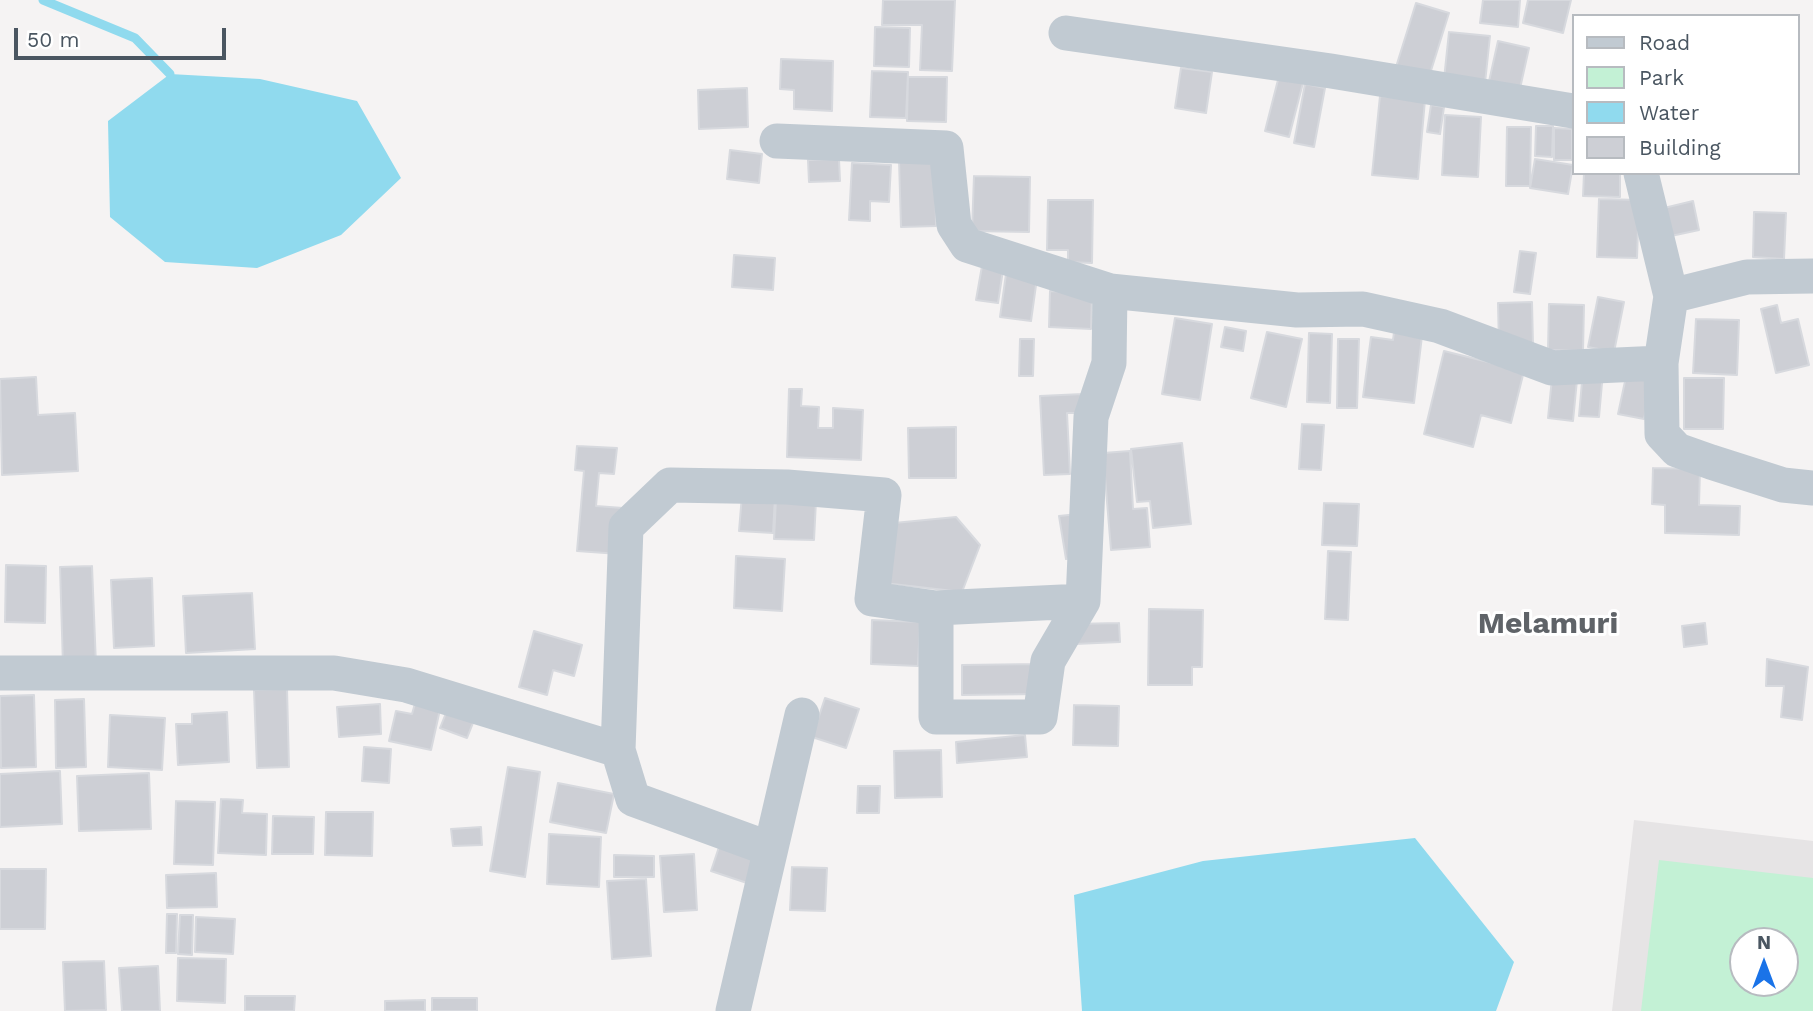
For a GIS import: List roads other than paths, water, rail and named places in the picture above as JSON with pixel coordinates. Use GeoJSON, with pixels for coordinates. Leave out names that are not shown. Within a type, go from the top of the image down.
{"type":"FeatureCollection","features":[{"type":"Feature","properties":{"kind":"street"},"geometry":{"type":"LineString","coordinates":[[1066,33],[1331,71],[1572,111]]}},
{"type":"Feature","properties":{"kind":"street"},"geometry":{"type":"LineString","coordinates":[[777,141],[946,148],[954,225],[967,245],[1110,291],[1297,310],[1363,309],[1440,326],[1552,368],[1661,363]]}},
{"type":"Feature","properties":{"kind":"street"},"geometry":{"type":"LineString","coordinates":[[1641,175],[1671,296],[1661,363],[1662,434],[1677,450],[1783,485],[1813,488]]}},
{"type":"Feature","properties":{"kind":"street"},"geometry":{"type":"LineString","coordinates":[[1671,296],[1747,277],[1813,276]]}},
{"type":"Feature","properties":{"kind":"street"},"geometry":{"type":"LineString","coordinates":[[936,608],[936,717],[1040,717],[1048,661],[1083,601],[1091,417],[1109,363],[1110,291]]}},
{"type":"Feature","properties":{"kind":"street"},"geometry":{"type":"LineString","coordinates":[[770,849],[633,799],[618,750],[625,527],[670,485],[787,487],[884,495],[872,599],[936,608],[1083,601]]}},
{"type":"Feature","properties":{"kind":"street"},"geometry":{"type":"LineString","coordinates":[[0,673],[334,673],[407,685],[618,750]]}},
{"type":"Feature","properties":{"kind":"street"},"geometry":{"type":"LineString","coordinates":[[733,1011],[802,715]]}},
{"type":"Feature","properties":{"kind":"water"},"geometry":{"type":"Polygon","coordinates":[[[170,74],[260,79],[357,101],[401,178],[341,235],[257,268],[165,262],[110,217],[108,121],[170,74]]]}},
{"type":"Feature","properties":{"kind":"water"},"geometry":{"type":"Polygon","coordinates":[[[1415,838],[1514,962],[1496,1011],[1082,1011],[1074,895],[1203,861],[1415,838]]]}},
{"type":"Feature","properties":{"kind":"waterway"},"geometry":{"type":"LineString","coordinates":[[43,0],[135,38],[170,74]]}},
{"type":"Feature","properties":{"kind":"district","name":"Melamuri"},"geometry":{"type":"Point","coordinates":[1548,624]}}]}
